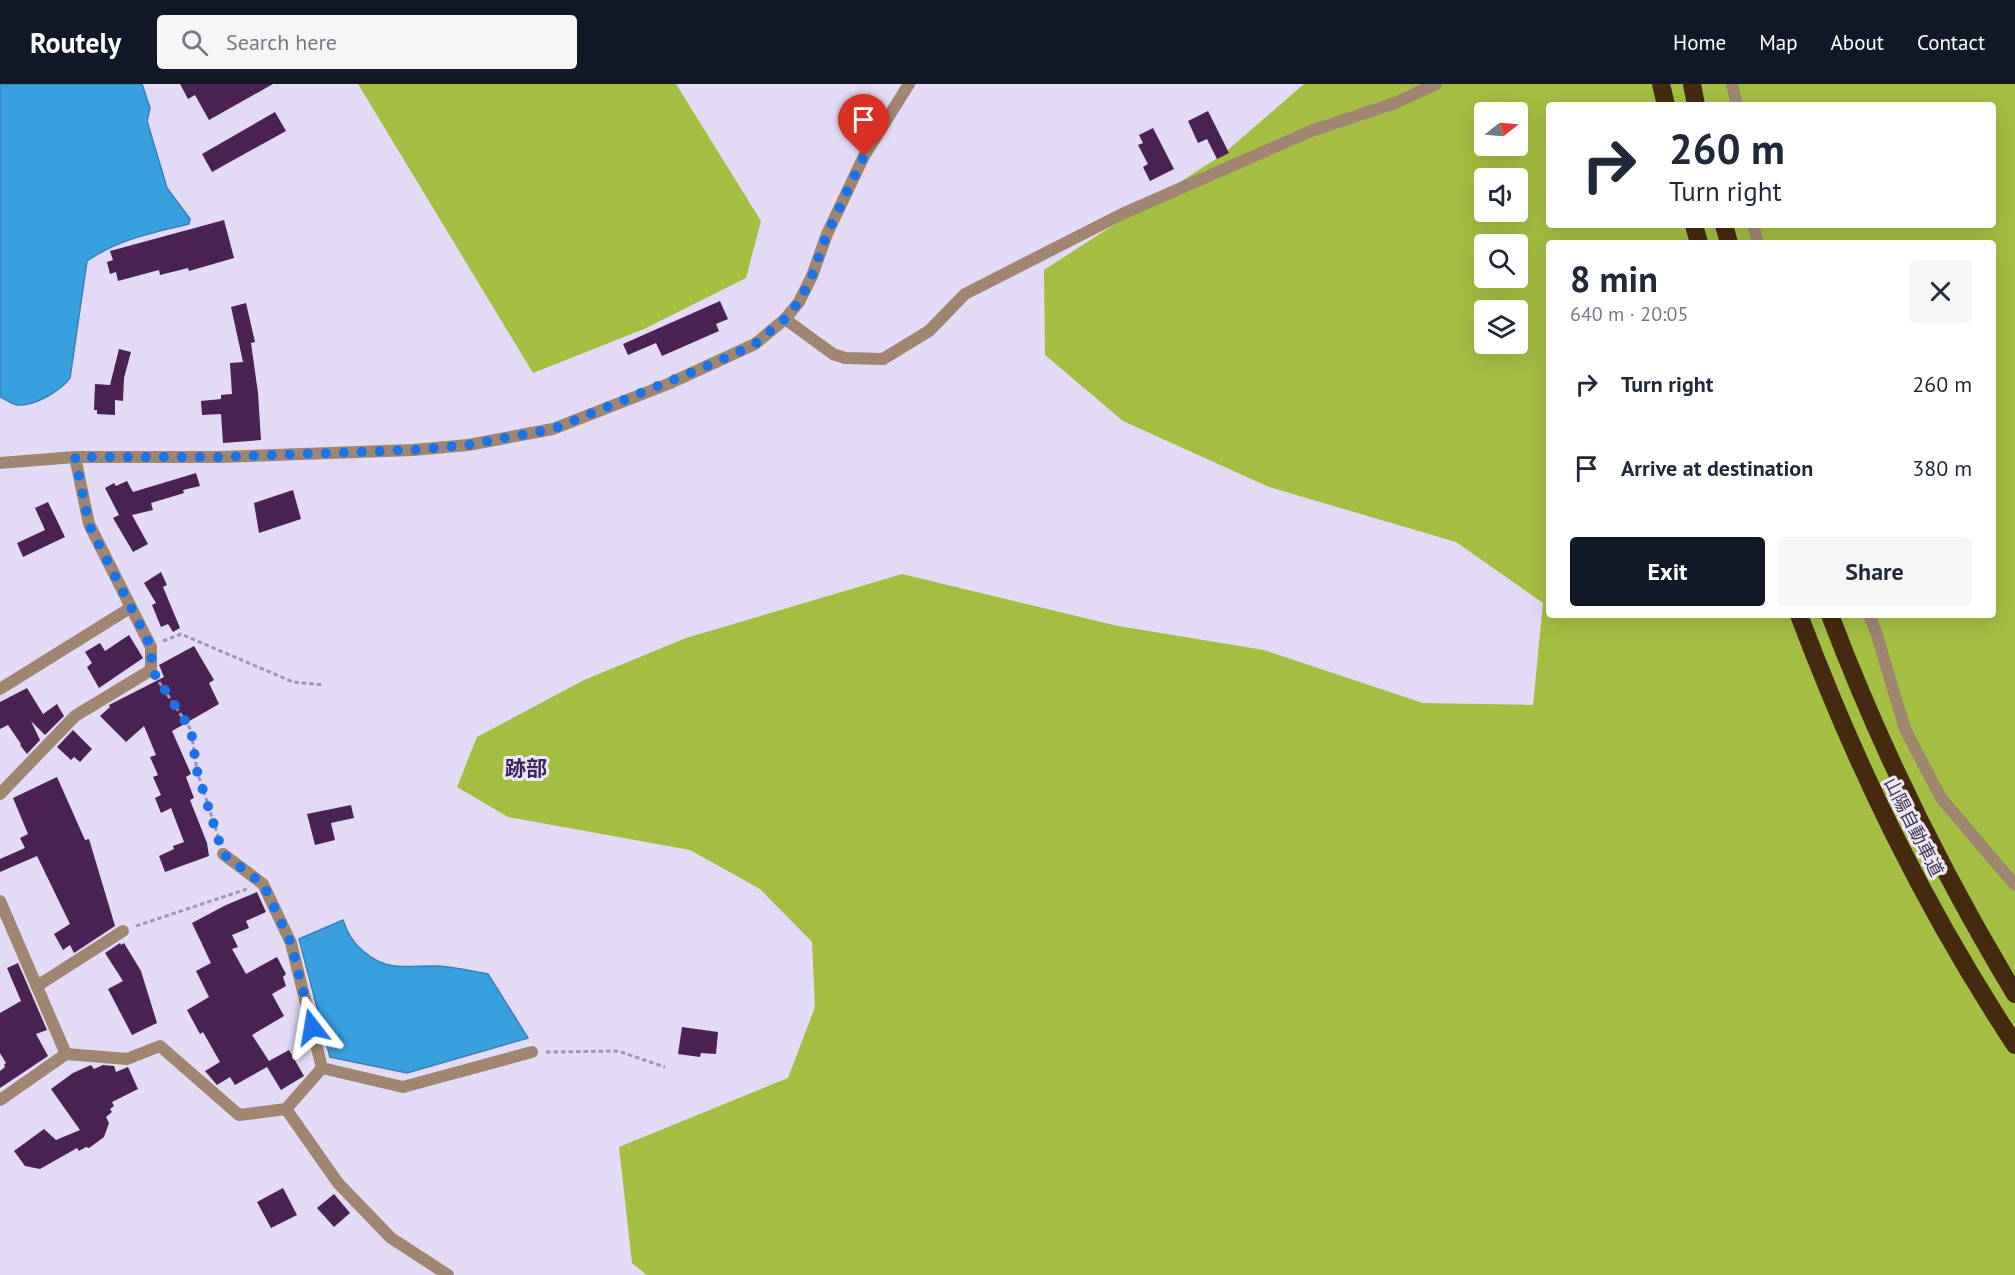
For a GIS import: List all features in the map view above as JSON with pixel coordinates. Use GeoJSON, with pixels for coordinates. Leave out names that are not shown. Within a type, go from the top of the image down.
{"type":"FeatureCollection","features":[{"type":"Feature","properties":{"kind":"highway"},"geometry":{"type":"LineString","coordinates":[[1661,84],[1665,102]]}},
{"type":"Feature","properties":{"kind":"highway"},"geometry":{"type":"LineString","coordinates":[[1692,84],[1695,102]]}},
{"type":"Feature","properties":{"kind":"highway","name":"山陽自動車道"},"geometry":{"type":"LineString","coordinates":[[1800,618],[1828,692],[1897,844],[1960,960],[2015,1046]]}},
{"type":"Feature","properties":{"kind":"highway","name":"山陽自動車道"},"geometry":{"type":"LineString","coordinates":[[1831,618],[1855,682],[1923,831],[2015,994]]}},
{"type":"Feature","properties":{"kind":"street"},"geometry":{"type":"LineString","coordinates":[[0,463],[75,457],[221,457],[413,450],[468,445],[553,429],[717,362],[755,344],[785,319],[799,302],[812,276],[827,234],[864,156],[909,84]]}},
{"type":"Feature","properties":{"kind":"street"},"geometry":{"type":"LineString","coordinates":[[785,319],[833,354],[845,358],[882,359],[929,331],[964,294],[1122,214],[1311,131],[1395,103],[1436,84]]}},
{"type":"Feature","properties":{"kind":"street"},"geometry":{"type":"LineString","coordinates":[[1732,84],[1736,102]]}},
{"type":"Feature","properties":{"kind":"street"},"geometry":{"type":"LineString","coordinates":[[0,794],[75,716],[152,670],[151,647],[89,525],[75,457]]}},
{"type":"Feature","properties":{"kind":"street"},"geometry":{"type":"LineString","coordinates":[[0,689],[130,608]]}},
{"type":"Feature","properties":{"kind":"street"},"geometry":{"type":"LineString","coordinates":[[1870,618],[1905,729],[1941,798],[2015,885]]}},
{"type":"Feature","properties":{"kind":"street"},"geometry":{"type":"LineString","coordinates":[[223,854],[263,884],[291,943],[322,1068]]}},
{"type":"Feature","properties":{"kind":"street"},"geometry":{"type":"LineString","coordinates":[[0,901],[66,1054]]}},
{"type":"Feature","properties":{"kind":"street"},"geometry":{"type":"LineString","coordinates":[[37,986],[123,931]]}},
{"type":"Feature","properties":{"kind":"street"},"geometry":{"type":"LineString","coordinates":[[0,1100],[66,1054],[127,1059],[160,1046],[239,1115],[286,1109],[322,1068]]}},
{"type":"Feature","properties":{"kind":"street"},"geometry":{"type":"LineString","coordinates":[[322,1068],[403,1087],[532,1052]]}},
{"type":"Feature","properties":{"kind":"street"},"geometry":{"type":"LineString","coordinates":[[286,1109],[338,1184],[391,1238],[448,1275]]}},
{"type":"Feature","properties":{"kind":"path"},"geometry":{"type":"LineString","coordinates":[[151,647],[181,634],[293,682],[324,685]]}},
{"type":"Feature","properties":{"kind":"path"},"geometry":{"type":"LineString","coordinates":[[152,670],[191,730],[197,771],[223,854]]}},
{"type":"Feature","properties":{"kind":"path"},"geometry":{"type":"LineString","coordinates":[[123,931],[263,884]]}},
{"type":"Feature","properties":{"kind":"path"},"geometry":{"type":"LineString","coordinates":[[532,1052],[618,1051],[665,1067]]}},
{"type":"Feature","properties":{"kind":"green space"},"geometry":{"type":"Polygon","coordinates":[[[358,84],[676,84],[761,221],[746,278],[644,329],[533,373],[358,84]]]}},
{"type":"Feature","properties":{"kind":"green space"},"geometry":{"type":"Polygon","coordinates":[[[1304,84],[2015,84],[2015,1275],[647,1275],[632,1263],[619,1147],[788,1078],[815,1007],[812,942],[760,889],[690,850],[508,817],[457,787],[477,737],[584,680],[686,638],[902,574],[1118,626],[1264,650],[1423,703],[1533,705],[1543,603],[1456,542],[1269,487],[1123,421],[1045,355],[1044,270],[1222,155],[1304,84]]]}},
{"type":"Feature","properties":{"kind":"water"},"geometry":{"type":"Polygon","coordinates":[[[0,84],[142,84],[150,108],[147,121],[167,188],[190,219],[189,224],[123,242],[87,261],[70,378],[47,397],[25,405],[16,405],[0,397],[0,84]]]}},
{"type":"Feature","properties":{"kind":"water"},"geometry":{"type":"Polygon","coordinates":[[[343,920],[356,945],[381,962],[399,966],[438,966],[488,974],[528,1038],[407,1073],[330,1057],[299,939],[343,920]]]}},
{"type":"Feature","properties":{"kind":"building"},"geometry":{"type":"Polygon","coordinates":[[[180,84],[273,84],[209,120],[195,95],[188,99],[180,84]]]}},
{"type":"Feature","properties":{"kind":"building"},"geometry":{"type":"Polygon","coordinates":[[[1208,111],[1229,153],[1217,159],[1207,139],[1198,143],[1188,121],[1208,111]]]}},
{"type":"Feature","properties":{"kind":"building"},"geometry":{"type":"Polygon","coordinates":[[[275,112],[286,131],[212,172],[202,154],[275,112]]]}},
{"type":"Feature","properties":{"kind":"building"},"geometry":{"type":"Polygon","coordinates":[[[1153,128],[1174,169],[1150,181],[1143,167],[1148,164],[1138,145],[1143,143],[1139,135],[1153,128]]]}},
{"type":"Feature","properties":{"kind":"building"},"geometry":{"type":"Polygon","coordinates":[[[224,220],[234,258],[189,271],[188,268],[160,275],[159,270],[118,281],[116,272],[110,274],[107,262],[113,260],[110,251],[224,220]]]}},
{"type":"Feature","properties":{"kind":"building"},"geometry":{"type":"Polygon","coordinates":[[[720,301],[728,319],[716,324],[719,331],[662,356],[656,343],[628,355],[623,344],[720,301]]]}},
{"type":"Feature","properties":{"kind":"building"},"geometry":{"type":"Polygon","coordinates":[[[246,303],[255,342],[251,343],[258,393],[261,440],[223,443],[221,414],[202,415],[201,401],[221,399],[221,395],[232,394],[230,363],[243,362],[231,307],[246,303]]]}},
{"type":"Feature","properties":{"kind":"building"},"geometry":{"type":"Polygon","coordinates":[[[119,349],[131,352],[124,378],[123,401],[115,400],[115,415],[97,414],[97,410],[94,410],[95,384],[110,385],[119,349]]]}},
{"type":"Feature","properties":{"kind":"building"},"geometry":{"type":"Polygon","coordinates":[[[196,473],[200,486],[151,503],[153,510],[132,515],[148,544],[133,552],[113,518],[119,515],[105,488],[114,483],[116,486],[127,481],[133,492],[196,473]]]}},
{"type":"Feature","properties":{"kind":"building"},"geometry":{"type":"Polygon","coordinates":[[[293,490],[301,519],[259,533],[254,503],[293,490]]]}},
{"type":"Feature","properties":{"kind":"building"},"geometry":{"type":"Polygon","coordinates":[[[48,502],[65,537],[23,557],[17,543],[45,530],[35,508],[48,502]]]}},
{"type":"Feature","properties":{"kind":"building"},"geometry":{"type":"Polygon","coordinates":[[[161,572],[167,585],[163,587],[180,628],[173,632],[168,624],[161,627],[152,605],[156,603],[144,583],[161,572]]]}},
{"type":"Feature","properties":{"kind":"building"},"geometry":{"type":"Polygon","coordinates":[[[129,635],[143,658],[99,688],[87,667],[92,663],[85,652],[100,643],[105,651],[129,635]]]}},
{"type":"Feature","properties":{"kind":"building"},"geometry":{"type":"Polygon","coordinates":[[[194,646],[214,680],[209,683],[219,704],[172,731],[191,774],[186,777],[194,798],[190,800],[207,843],[209,856],[165,872],[159,856],[174,849],[173,846],[184,842],[171,808],[161,813],[155,798],[161,795],[153,777],[158,775],[150,757],[156,755],[144,726],[126,742],[100,716],[110,707],[109,705],[164,677],[159,665],[194,646]]]}},
{"type":"Feature","properties":{"kind":"building"},"geometry":{"type":"Polygon","coordinates":[[[27,688],[43,714],[57,704],[64,716],[45,735],[31,721],[40,740],[27,754],[8,725],[0,729],[0,702],[27,688]]]}},
{"type":"Feature","properties":{"kind":"building"},"geometry":{"type":"Polygon","coordinates":[[[73,730],[92,749],[80,762],[74,757],[71,760],[57,747],[73,730]]]}},
{"type":"Feature","properties":{"kind":"building"},"geometry":{"type":"Polygon","coordinates":[[[57,777],[85,840],[89,839],[115,926],[74,953],[70,945],[63,950],[54,934],[70,924],[37,856],[0,872],[0,859],[25,848],[20,838],[28,834],[13,798],[57,777]]]}},
{"type":"Feature","properties":{"kind":"building"},"geometry":{"type":"Polygon","coordinates":[[[351,805],[354,818],[331,823],[335,840],[315,845],[307,814],[351,805]]]}},
{"type":"Feature","properties":{"kind":"building"},"geometry":{"type":"Polygon","coordinates":[[[257,892],[266,912],[246,921],[249,928],[232,935],[238,947],[232,949],[246,974],[277,957],[286,974],[283,977],[286,986],[272,994],[284,1016],[252,1035],[269,1061],[289,1050],[304,1076],[281,1090],[267,1067],[235,1085],[230,1077],[217,1085],[205,1071],[220,1062],[203,1032],[200,1034],[187,1010],[209,997],[196,971],[211,963],[192,923],[257,892]]]}},
{"type":"Feature","properties":{"kind":"building"},"geometry":{"type":"Polygon","coordinates":[[[120,943],[121,945],[124,943],[141,971],[157,1023],[132,1035],[108,989],[123,981],[105,953],[120,943]]]}},
{"type":"Feature","properties":{"kind":"building"},"geometry":{"type":"Polygon","coordinates":[[[18,963],[47,1030],[36,1034],[48,1056],[0,1088],[0,1071],[6,1063],[0,1053],[0,1013],[21,1001],[7,968],[18,963]]]}},
{"type":"Feature","properties":{"kind":"building"},"geometry":{"type":"Polygon","coordinates":[[[682,1027],[718,1032],[716,1054],[701,1053],[700,1057],[678,1054],[682,1027]]]}},
{"type":"Feature","properties":{"kind":"building"},"geometry":{"type":"Polygon","coordinates":[[[91,1065],[94,1069],[103,1065],[114,1066],[116,1072],[128,1067],[138,1089],[112,1102],[114,1106],[110,1109],[112,1112],[106,1117],[109,1123],[104,1137],[89,1148],[86,1147],[79,1151],[77,1148],[40,1169],[25,1166],[14,1151],[44,1129],[56,1140],[80,1130],[51,1089],[73,1073],[91,1065]]]}},
{"type":"Feature","properties":{"kind":"building"},"geometry":{"type":"Polygon","coordinates":[[[283,1188],[297,1215],[271,1228],[257,1202],[283,1188]]]}},
{"type":"Feature","properties":{"kind":"building"},"geometry":{"type":"Polygon","coordinates":[[[334,1194],[350,1213],[334,1227],[317,1208],[334,1194]]]}},
{"type":"Feature","properties":{"kind":"district","name":"跡部"},"geometry":{"type":"Point","coordinates":[526,768]}},
{"type":"Feature","properties":{"kind":"route"},"geometry":{"type":"LineString","coordinates":[[312,1027],[291,943],[263,884],[223,854],[197,771],[191,730],[152,670],[151,647],[89,525],[75,457],[221,457],[413,450],[468,445],[553,429],[668,384],[755,344],[785,319],[799,302],[812,276],[827,234],[864,156]]}}]}
